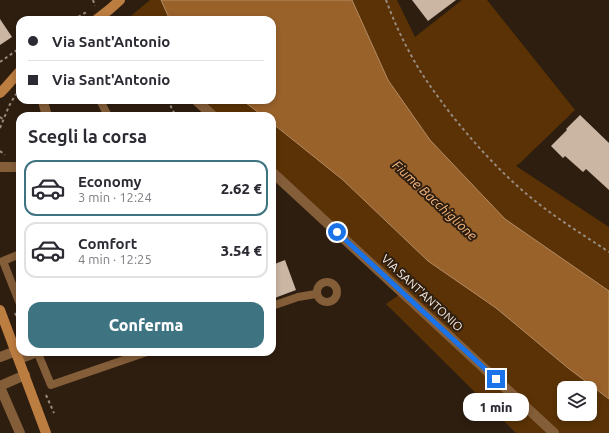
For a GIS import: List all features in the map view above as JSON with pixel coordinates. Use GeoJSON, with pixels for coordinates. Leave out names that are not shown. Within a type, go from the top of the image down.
{"type":"FeatureCollection","features":[{"type":"Feature","properties":{"kind":"main road"},"geometry":{"type":"LineString","coordinates":[[101,16],[120,0]]}},
{"type":"Feature","properties":{"kind":"main road"},"geometry":{"type":"LineString","coordinates":[[0,103],[3,91],[16,76]]}},
{"type":"Feature","properties":{"kind":"main road"},"geometry":{"type":"LineString","coordinates":[[0,310],[16,353]]}},
{"type":"Feature","properties":{"kind":"main road"},"geometry":{"type":"LineString","coordinates":[[17,356],[46,433]]}},
{"type":"Feature","properties":{"kind":"street"},"geometry":{"type":"LineString","coordinates":[[200,104],[209,112]]}},
{"type":"Feature","properties":{"kind":"street"},"geometry":{"type":"LineString","coordinates":[[0,161],[16,167]]}},
{"type":"Feature","properties":{"kind":"street"},"geometry":{"type":"LineString","coordinates":[[0,167],[16,167]]}},
{"type":"Feature","properties":{"kind":"street","name":"VIA SANT'ANTONIO"},"geometry":{"type":"LineString","coordinates":[[276,176],[554,433]]}},
{"type":"Feature","properties":{"kind":"street"},"geometry":{"type":"LineString","coordinates":[[0,358],[17,356]]}},
{"type":"Feature","properties":{"kind":"street"},"geometry":{"type":"LineString","coordinates":[[20,433],[0,386],[25,375]]}},
{"type":"Feature","properties":{"kind":"lane"},"geometry":{"type":"LineString","coordinates":[[16,255],[3,260],[16,294]]}},
{"type":"Feature","properties":{"kind":"lane"},"geometry":{"type":"LineString","coordinates":[[276,305],[298,297],[316,294]]}},
{"type":"Feature","properties":{"kind":"lane"},"geometry":{"type":"LineString","coordinates":[[40,356],[51,385],[135,356]]}},
{"type":"Feature","properties":{"kind":"path"},"geometry":{"type":"LineString","coordinates":[[93,0],[95,6]]}},
{"type":"Feature","properties":{"kind":"path"},"geometry":{"type":"LineString","coordinates":[[386,0],[411,56],[432,90],[489,159],[529,196],[572,228],[609,252]]}},
{"type":"Feature","properties":{"kind":"path"},"geometry":{"type":"LineString","coordinates":[[80,16],[89,11]]}},
{"type":"Feature","properties":{"kind":"path"},"geometry":{"type":"LineString","coordinates":[[0,62],[16,50]]}},
{"type":"Feature","properties":{"kind":"path"},"geometry":{"type":"LineString","coordinates":[[0,128],[16,93]]}},
{"type":"Feature","properties":{"kind":"path"},"geometry":{"type":"LineString","coordinates":[[0,117],[4,120]]}},
{"type":"Feature","properties":{"kind":"shaded area"},"geometry":{"type":"Polygon","coordinates":[[[150,0],[161,0],[168,16],[131,16],[150,0]]]}},
{"type":"Feature","properties":{"kind":"shaded area"},"geometry":{"type":"Polygon","coordinates":[[[352,0],[397,0],[415,37],[462,0],[487,0],[575,110],[516,166],[609,227],[609,291],[505,219],[430,140],[388,80],[352,0]]]}},
{"type":"Feature","properties":{"kind":"shaded area"},"geometry":{"type":"Polygon","coordinates":[[[207,104],[247,104],[258,112],[215,112],[207,104]]]}},
{"type":"Feature","properties":{"kind":"shaded area"},"geometry":{"type":"Polygon","coordinates":[[[276,126],[343,180],[428,261],[496,308],[585,381],[557,381],[557,421],[597,421],[597,390],[609,399],[609,433],[516,433],[386,304],[403,292],[276,174],[276,126]]]}},
{"type":"Feature","properties":{"kind":"water","name":"Fiume Bacchiglione"},"geometry":{"type":"Polygon","coordinates":[[[161,0],[352,0],[388,80],[430,140],[505,219],[609,291],[609,399],[597,390],[597,381],[585,381],[496,308],[428,261],[343,180],[276,126],[276,112],[258,112],[247,104],[276,104],[276,16],[168,16],[161,0]]]}},
{"type":"Feature","properties":{"kind":"building"},"geometry":{"type":"Polygon","coordinates":[[[412,0],[456,0],[428,21],[412,0]]]}},
{"type":"Feature","properties":{"kind":"building"},"geometry":{"type":"Polygon","coordinates":[[[0,19],[12,37],[0,45],[0,19]]]}},
{"type":"Feature","properties":{"kind":"building"},"geometry":{"type":"Polygon","coordinates":[[[580,115],[609,143],[609,190],[586,169],[583,172],[565,156],[563,158],[551,146],[580,115]]]}},
{"type":"Feature","properties":{"kind":"building"},"geometry":{"type":"Polygon","coordinates":[[[285,260],[296,290],[276,298],[276,263],[285,260]]]}},
{"type":"Feature","properties":{"kind":"route"},"geometry":{"type":"LineString","coordinates":[[337,232],[496,379]]}}]}
